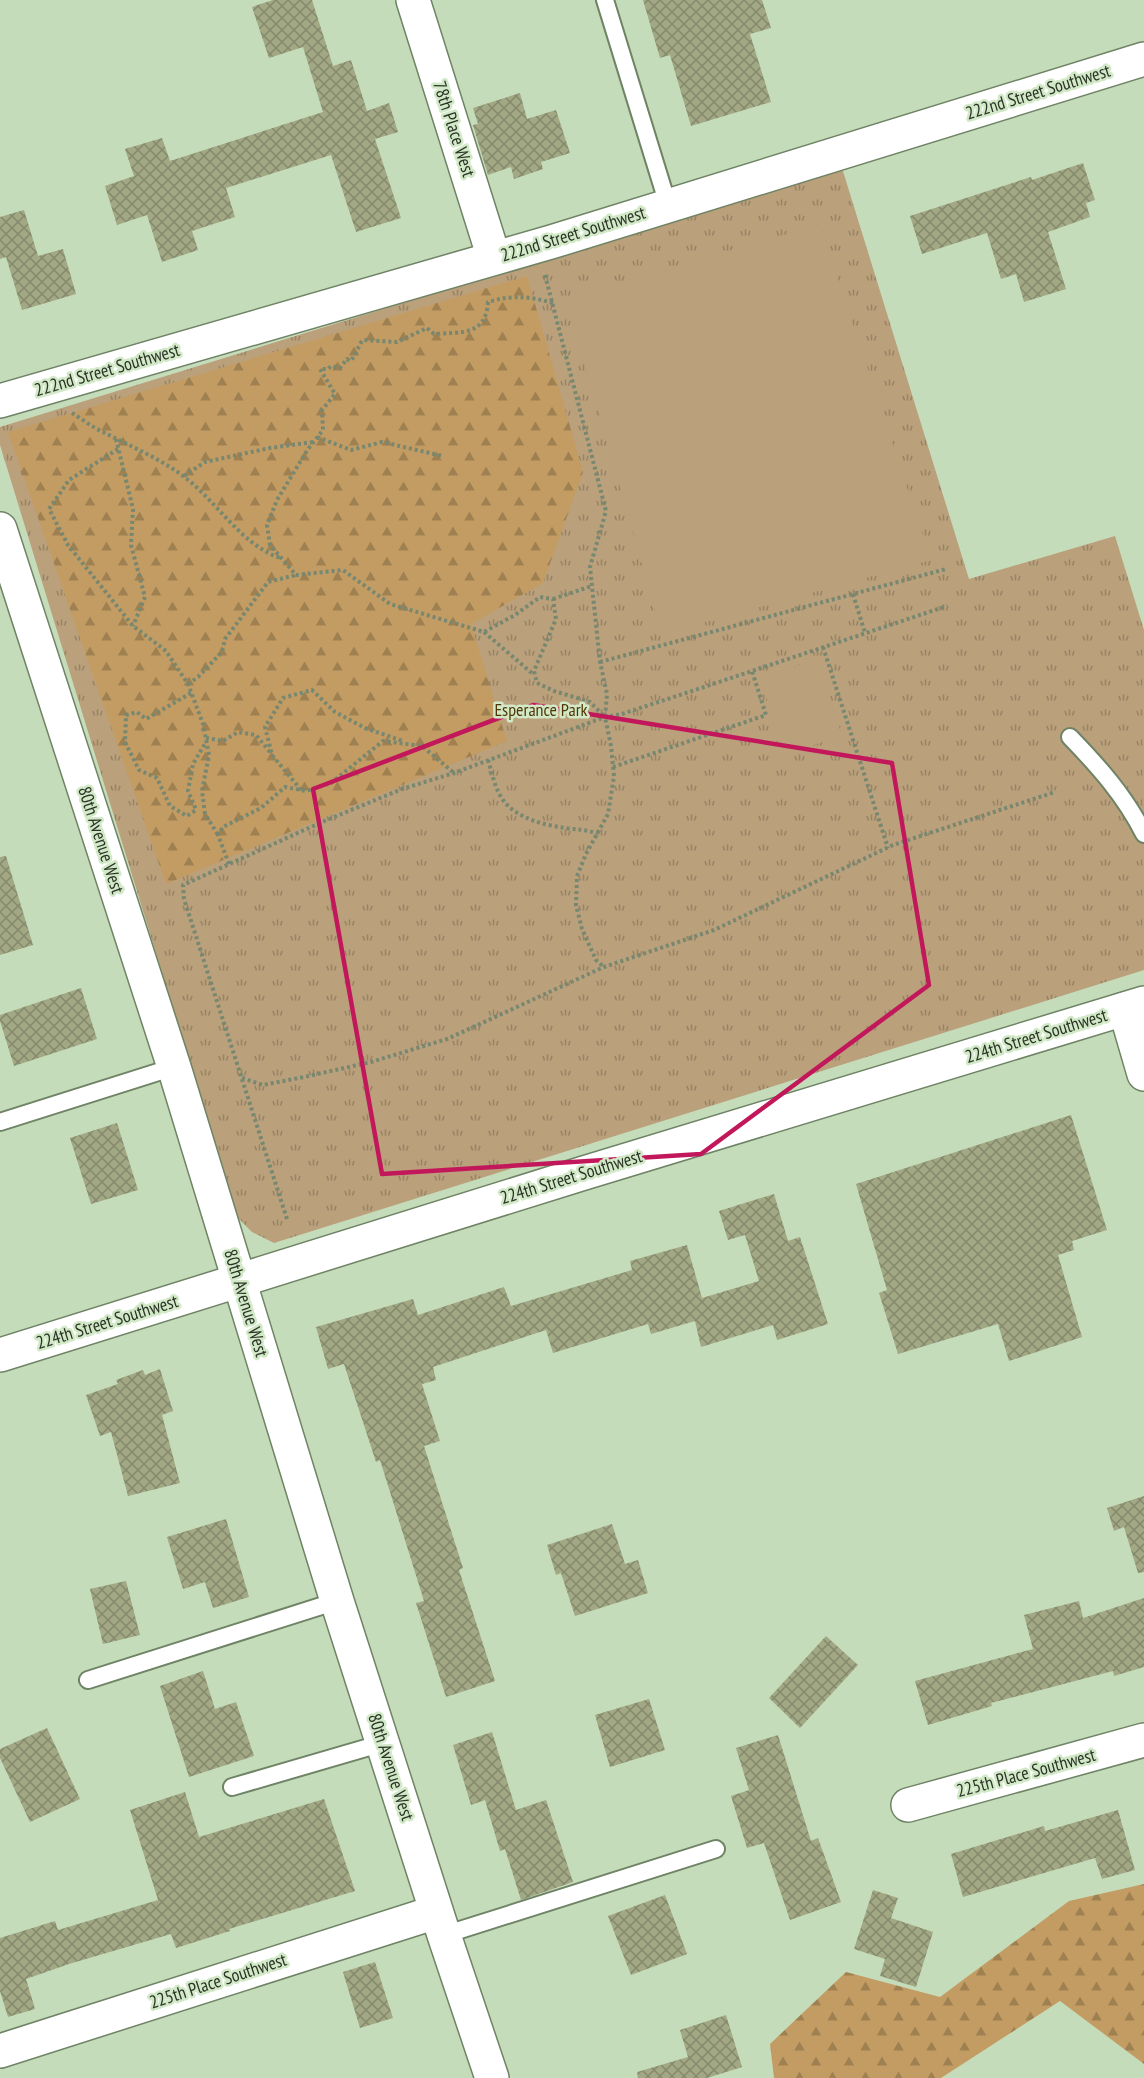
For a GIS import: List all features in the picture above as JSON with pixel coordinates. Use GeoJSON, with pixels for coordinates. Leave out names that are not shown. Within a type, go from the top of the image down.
{"type":"FeatureCollection","features":[{"type":"Feature","properties":{"kind":"street","name":"78th Place West"},"geometry":{"type":"LineString","coordinates":[[413,0],[494,258]]}},
{"type":"Feature","properties":{"kind":"street","name":"222nd Street Southwest"},"geometry":{"type":"LineString","coordinates":[[0,401],[494,258],[1144,59]]}},
{"type":"Feature","properties":{"kind":"street","name":"80th Avenue West"},"geometry":{"type":"LineString","coordinates":[[0,529],[174,1067],[337,1601],[492,2078]]}},
{"type":"Feature","properties":{"kind":"street"},"geometry":{"type":"LineString","coordinates":[[1134,1006],[1144,1074]]}},
{"type":"Feature","properties":{"kind":"street","name":"224th Street Southwest"},"geometry":{"type":"LineString","coordinates":[[0,1355],[584,1173],[1134,1006]]}},
{"type":"Feature","properties":{"kind":"street","name":"225th Place Southwest"},"geometry":{"type":"LineString","coordinates":[[908,1805],[1144,1740]]}},
{"type":"Feature","properties":{"kind":"street","name":"225th Place Southwest"},"geometry":{"type":"LineString","coordinates":[[0,2051],[440,1923]]}},
{"type":"Feature","properties":{"kind":"lane"},"geometry":{"type":"LineString","coordinates":[[605,0],[669,205]]}},
{"type":"Feature","properties":{"kind":"lane"},"geometry":{"type":"LineString","coordinates":[[1070,737],[1107,776],[1133,812],[1144,834]]}},
{"type":"Feature","properties":{"kind":"lane"},"geometry":{"type":"LineString","coordinates":[[0,1122],[174,1067]]}},
{"type":"Feature","properties":{"kind":"lane"},"geometry":{"type":"LineString","coordinates":[[88,1680],[337,1601]]}},
{"type":"Feature","properties":{"kind":"lane"},"geometry":{"type":"LineString","coordinates":[[232,1787],[383,1743]]}},
{"type":"Feature","properties":{"kind":"lane"},"geometry":{"type":"LineString","coordinates":[[440,1923],[716,1849]]}},
{"type":"Feature","properties":{"kind":"path"},"geometry":{"type":"LineString","coordinates":[[549,288],[606,511],[590,567],[600,662],[607,694],[605,717],[614,776],[608,814],[577,876],[576,905],[586,940],[596,960],[604,967]]}},
{"type":"Feature","properties":{"kind":"path"},"geometry":{"type":"LineString","coordinates":[[296,575],[270,545],[267,525],[277,500],[323,430],[322,410],[334,394],[320,369],[328,369],[331,366],[340,368],[347,359],[350,361],[356,356],[357,347],[363,340],[397,342],[427,328],[434,334],[469,332],[487,315],[488,302],[510,296],[532,297],[553,303]]}},
{"type":"Feature","properties":{"kind":"path"},"geometry":{"type":"LineString","coordinates":[[46,387],[68,410],[184,476],[265,553],[281,559]]}},
{"type":"Feature","properties":{"kind":"path"},"geometry":{"type":"LineString","coordinates":[[116,439],[133,509],[131,544],[145,597],[133,627]]}},
{"type":"Feature","properties":{"kind":"path"},"geometry":{"type":"LineString","coordinates":[[184,476],[205,462],[315,439],[351,450],[382,442],[443,456]]}},
{"type":"Feature","properties":{"kind":"path"},"geometry":{"type":"LineString","coordinates":[[118,449],[69,480],[49,509],[68,545],[133,627],[166,651],[188,684],[203,724],[209,755],[202,791],[205,814],[218,835],[229,864]]}},
{"type":"Feature","properties":{"kind":"path"},"geometry":{"type":"LineString","coordinates":[[600,662],[946,569]]}},
{"type":"Feature","properties":{"kind":"path"},"geometry":{"type":"LineString","coordinates":[[188,684],[222,652],[225,639],[268,582],[296,575],[343,570],[390,604],[484,632],[536,676]]}},
{"type":"Feature","properties":{"kind":"path"},"geometry":{"type":"LineString","coordinates":[[484,632],[515,615],[540,597],[553,599],[592,586]]}},
{"type":"Feature","properties":{"kind":"path"},"geometry":{"type":"LineString","coordinates":[[853,594],[865,633]]}},
{"type":"Feature","properties":{"kind":"path"},"geometry":{"type":"LineString","coordinates":[[553,599],[556,619],[534,671],[537,683],[590,702],[605,717]]}},
{"type":"Feature","properties":{"kind":"path"},"geometry":{"type":"LineString","coordinates":[[287,1219],[184,899],[183,885],[402,789],[454,773],[605,717],[622,714],[946,606]]}},
{"type":"Feature","properties":{"kind":"path"},"geometry":{"type":"LineString","coordinates":[[823,647],[888,848]]}},
{"type":"Feature","properties":{"kind":"path"},"geometry":{"type":"LineString","coordinates":[[613,767],[766,715],[752,671]]}},
{"type":"Feature","properties":{"kind":"path"},"geometry":{"type":"LineString","coordinates":[[272,755],[265,727],[283,698],[312,690],[335,712],[365,728],[412,745]]}},
{"type":"Feature","properties":{"kind":"path"},"geometry":{"type":"LineString","coordinates":[[191,693],[146,719],[137,712],[126,715],[125,742],[139,770],[157,778],[170,806],[187,816],[196,810],[188,791],[193,764],[206,740]]}},
{"type":"Feature","properties":{"kind":"path"},"geometry":{"type":"LineString","coordinates":[[206,740],[223,741],[238,732],[256,735],[301,790]]}},
{"type":"Feature","properties":{"kind":"path"},"geometry":{"type":"LineString","coordinates":[[218,835],[223,827],[261,808],[285,787],[306,791],[331,783],[383,741],[422,746],[454,773]]}},
{"type":"Feature","properties":{"kind":"path"},"geometry":{"type":"LineString","coordinates":[[488,760],[503,799],[515,812],[556,826],[589,830],[597,834]]}},
{"type":"Feature","properties":{"kind":"path"},"geometry":{"type":"LineString","coordinates":[[241,1078],[263,1085],[371,1062],[447,1039],[604,967],[714,930],[888,848],[1055,792]]}},
{"type":"Feature","properties":{"kind":"highlighted area"},"geometry":{"type":"Polygon","coordinates":[[[533,705],[892,763],[929,985],[701,1154],[382,1174],[313,789],[533,705]]]}},
{"type":"Feature","properties":{"kind":"green space","name":"Esperance Park"},"geometry":{"type":"Polygon","coordinates":[[[842,168],[969,579],[1115,536],[1144,630],[1144,970],[274,1243],[252,1232],[237,1217],[0,445],[0,427],[842,168]]]}},
{"type":"Feature","properties":{"kind":"green space"},"geometry":{"type":"Polygon","coordinates":[[[820,224],[931,560],[662,634],[566,299],[820,224]]]}},
{"type":"Feature","properties":{"kind":"green space"},"geometry":{"type":"Polygon","coordinates":[[[527,276],[583,472],[543,583],[471,624],[507,741],[166,884],[8,432],[527,276]]]}},
{"type":"Feature","properties":{"kind":"green space"},"geometry":{"type":"Polygon","coordinates":[[[818,659],[842,736],[784,754],[760,677],[818,659]]]}},
{"type":"Feature","properties":{"kind":"green space"},"geometry":{"type":"Polygon","coordinates":[[[1144,1884],[1144,2064],[1060,2001],[941,2078],[774,2078],[770,2044],[846,1972],[940,1997],[1069,1901],[1144,1884]]]}},
{"type":"Feature","properties":{"kind":"building"},"geometry":{"type":"Polygon","coordinates":[[[273,0],[312,0],[333,66],[351,60],[367,111],[389,103],[398,132],[375,139],[401,218],[356,232],[331,155],[226,188],[235,217],[192,231],[198,250],[162,262],[147,215],[117,225],[105,186],[134,176],[125,149],[162,138],[170,161],[323,112],[303,47],[269,58],[252,7],[273,0]]]}},
{"type":"Feature","properties":{"kind":"building"},"geometry":{"type":"Polygon","coordinates":[[[643,0],[762,0],[771,28],[750,34],[771,102],[691,126],[670,55],[660,58],[643,0]]]}},
{"type":"Feature","properties":{"kind":"building"},"geometry":{"type":"Polygon","coordinates":[[[520,93],[527,119],[556,110],[570,153],[541,162],[543,169],[514,179],[511,167],[488,175],[473,125],[478,124],[473,108],[520,93]]]}},
{"type":"Feature","properties":{"kind":"building"},"geometry":{"type":"Polygon","coordinates":[[[1083,163],[1095,200],[1086,203],[1090,217],[1048,232],[1066,289],[1024,302],[1016,274],[1001,279],[987,233],[922,254],[910,216],[1031,177],[1032,180],[1083,163]]]}},
{"type":"Feature","properties":{"kind":"building"},"geometry":{"type":"Polygon","coordinates":[[[24,210],[38,256],[63,249],[76,294],[22,310],[6,257],[0,259],[0,217],[24,210]]]}},
{"type":"Feature","properties":{"kind":"building"},"geometry":{"type":"Polygon","coordinates":[[[6,856],[33,945],[0,955],[0,857],[6,856]]]}},
{"type":"Feature","properties":{"kind":"building"},"geometry":{"type":"Polygon","coordinates":[[[81,988],[97,1039],[14,1066],[0,1015],[81,988]]]}},
{"type":"Feature","properties":{"kind":"building"},"geometry":{"type":"Polygon","coordinates":[[[1071,1115],[1107,1230],[1072,1241],[1074,1250],[1058,1255],[1082,1337],[1009,1361],[998,1324],[898,1354],[879,1293],[887,1290],[856,1184],[1071,1115]]]}},
{"type":"Feature","properties":{"kind":"building"},"geometry":{"type":"Polygon","coordinates":[[[117,1123],[138,1190],[91,1204],[70,1138],[117,1123]]]}},
{"type":"Feature","properties":{"kind":"building"},"geometry":{"type":"Polygon","coordinates":[[[774,1194],[788,1241],[800,1237],[828,1324],[777,1340],[773,1325],[701,1347],[695,1321],[651,1334],[648,1324],[553,1353],[546,1330],[433,1367],[436,1380],[422,1384],[440,1441],[424,1446],[463,1568],[459,1570],[495,1681],[446,1697],[416,1603],[424,1601],[380,1460],[376,1462],[344,1364],[328,1369],[316,1327],[413,1299],[418,1315],[504,1287],[511,1306],[632,1270],[630,1261],[687,1245],[702,1298],[759,1281],[745,1235],[728,1240],[719,1211],[774,1194]]]}},
{"type":"Feature","properties":{"kind":"building"},"geometry":{"type":"Polygon","coordinates":[[[160,1369],[173,1411],[162,1415],[180,1483],[128,1496],[111,1432],[100,1436],[86,1395],[118,1384],[116,1380],[143,1370],[145,1375],[160,1369]]]}},
{"type":"Feature","properties":{"kind":"building"},"geometry":{"type":"Polygon","coordinates":[[[1144,1496],[1144,1572],[1138,1573],[1124,1527],[1114,1531],[1107,1508],[1144,1496]]]}},
{"type":"Feature","properties":{"kind":"building"},"geometry":{"type":"Polygon","coordinates":[[[226,1519],[249,1597],[213,1608],[205,1582],[183,1589],[167,1537],[226,1519]]]}},
{"type":"Feature","properties":{"kind":"building"},"geometry":{"type":"Polygon","coordinates":[[[612,1524],[625,1564],[638,1560],[648,1593],[575,1616],[561,1573],[556,1575],[547,1545],[612,1524]]]}},
{"type":"Feature","properties":{"kind":"building"},"geometry":{"type":"Polygon","coordinates":[[[126,1581],[140,1635],[103,1644],[90,1589],[126,1581]]]}},
{"type":"Feature","properties":{"kind":"building"},"geometry":{"type":"Polygon","coordinates":[[[1144,1598],[1144,1667],[1114,1676],[1113,1671],[991,1703],[992,1706],[928,1725],[915,1681],[1033,1649],[1024,1615],[1079,1601],[1083,1618],[1144,1598]]]}},
{"type":"Feature","properties":{"kind":"building"},"geometry":{"type":"Polygon","coordinates":[[[826,1636],[858,1665],[800,1728],[769,1698],[826,1636]]]}},
{"type":"Feature","properties":{"kind":"building"},"geometry":{"type":"Polygon","coordinates":[[[203,1671],[215,1709],[236,1702],[254,1756],[189,1777],[160,1686],[203,1671]]]}},
{"type":"Feature","properties":{"kind":"building"},"geometry":{"type":"Polygon","coordinates":[[[649,1699],[665,1750],[610,1767],[595,1715],[649,1699]]]}},
{"type":"Feature","properties":{"kind":"building"},"geometry":{"type":"Polygon","coordinates":[[[47,1728],[80,1799],[30,1822],[0,1758],[0,1749],[47,1728]]]}},
{"type":"Feature","properties":{"kind":"building"},"geometry":{"type":"Polygon","coordinates":[[[492,1732],[516,1810],[546,1800],[573,1882],[521,1900],[505,1849],[500,1851],[485,1800],[471,1805],[453,1745],[492,1732]]]}},
{"type":"Feature","properties":{"kind":"building"},"geometry":{"type":"Polygon","coordinates":[[[778,1735],[811,1841],[818,1838],[841,1902],[790,1920],[764,1843],[747,1848],[731,1796],[749,1790],[736,1748],[778,1735]]]}},
{"type":"Feature","properties":{"kind":"building"},"geometry":{"type":"Polygon","coordinates":[[[185,1792],[199,1837],[324,1799],[355,1891],[229,1929],[230,1931],[176,1948],[171,1934],[26,1979],[35,2009],[8,2017],[0,1991],[0,1938],[55,1921],[58,1930],[158,1900],[130,1810],[185,1792]]]}},
{"type":"Feature","properties":{"kind":"building"},"geometry":{"type":"Polygon","coordinates":[[[1118,1810],[1135,1870],[1102,1879],[1095,1858],[963,1897],[951,1854],[1044,1826],[1045,1831],[1118,1810]]]}},
{"type":"Feature","properties":{"kind":"building"},"geometry":{"type":"Polygon","coordinates":[[[873,1890],[898,1898],[891,1918],[933,1932],[916,1987],[880,1976],[885,1959],[854,1949],[873,1890]]]}},
{"type":"Feature","properties":{"kind":"building"},"geometry":{"type":"Polygon","coordinates":[[[665,1895],[687,1954],[631,1975],[608,1916],[665,1895]]]}},
{"type":"Feature","properties":{"kind":"building"},"geometry":{"type":"Polygon","coordinates":[[[375,1962],[393,2018],[360,2028],[343,1972],[375,1962]]]}},
{"type":"Feature","properties":{"kind":"building"},"geometry":{"type":"Polygon","coordinates":[[[726,2015],[742,2067],[707,2078],[638,2078],[637,2072],[688,2057],[680,2030],[726,2015]]]}}]}
